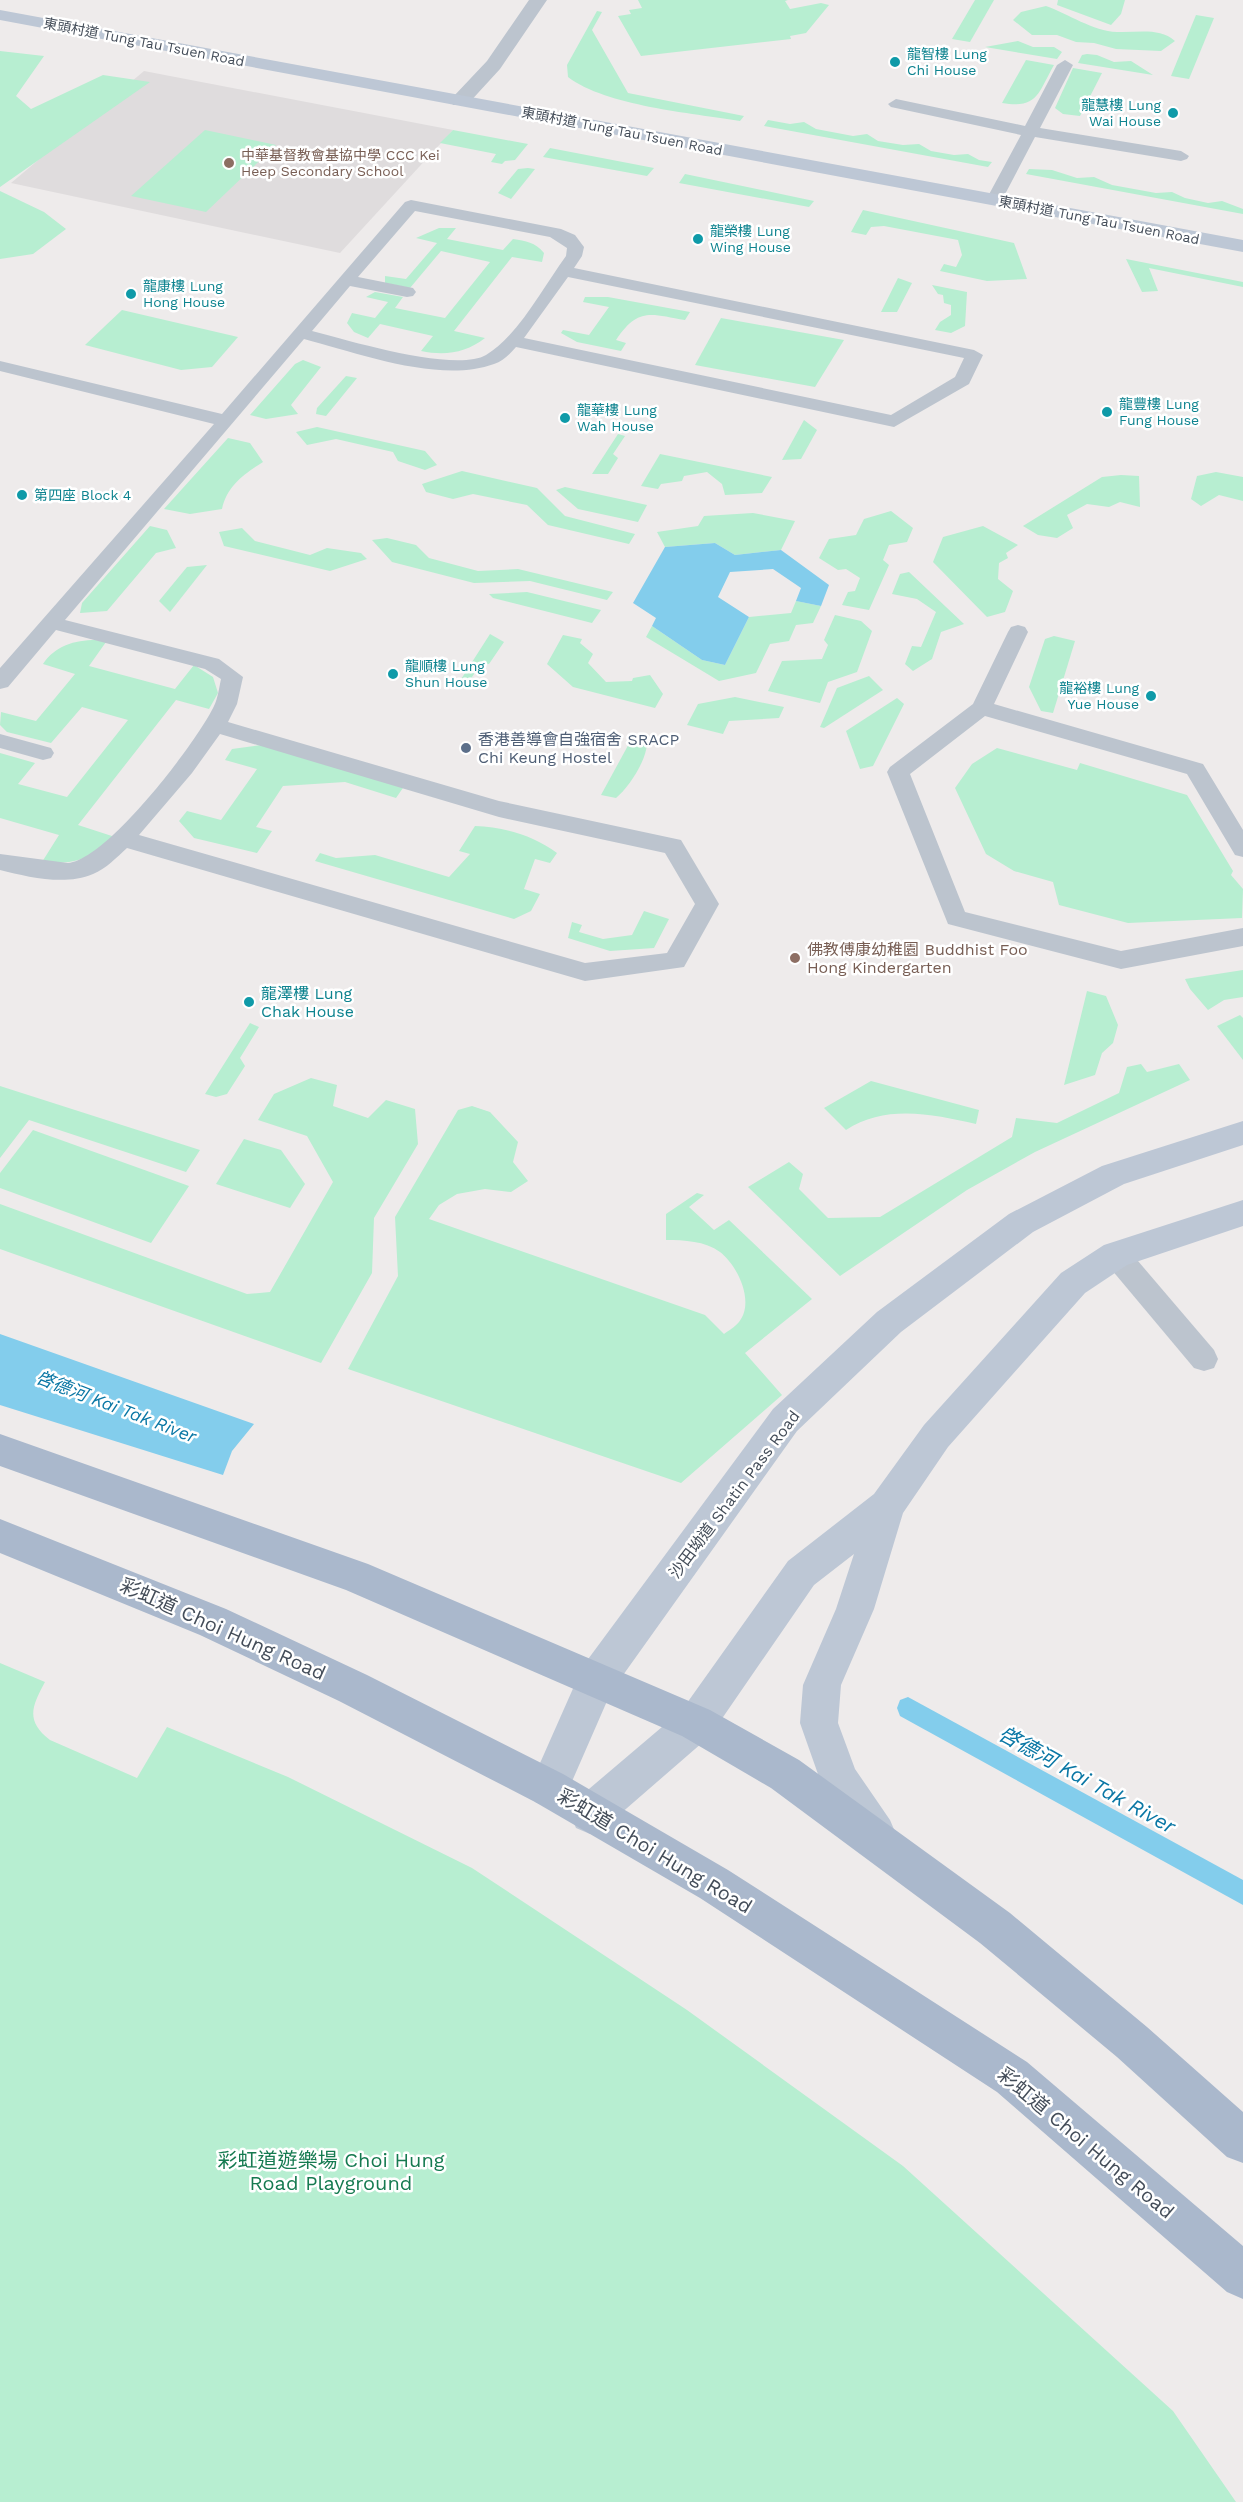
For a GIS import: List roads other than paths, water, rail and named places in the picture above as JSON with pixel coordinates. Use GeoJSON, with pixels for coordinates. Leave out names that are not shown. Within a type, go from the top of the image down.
{"type":"FeatureCollection","features":[{"type":"Feature","properties":{"kind":"main road","name":"東頭村道 Tung Tau Tsuen Road"},"geometry":{"type":"LineString","coordinates":[[0,15],[1243,246]]}},
{"type":"Feature","properties":{"kind":"main road","name":"沙田坳道 Shatin Pass Road"},"geometry":{"type":"LineString","coordinates":[[549,1788],[597,1679],[785,1420],[889,1322],[1021,1223],[1113,1175],[1243,1133]]}},
{"type":"Feature","properties":{"kind":"main road"},"geometry":{"type":"LineString","coordinates":[[590,1814],[696,1723],[801,1573],[886,1506],[936,1436],[1073,1283],[1116,1255],[1243,1213]]}},
{"type":"Feature","properties":{"kind":"main road"},"geometry":{"type":"LineString","coordinates":[[0,1450],[355,1576],[696,1723],[785,1774],[881,1842],[995,1928],[1132,2042],[1243,2141]]}},
{"type":"Feature","properties":{"kind":"main road"},"geometry":{"type":"LineString","coordinates":[[881,1842],[839,1780],[819,1723],[822,1685],[855,1609],[886,1506]]}},
{"type":"Feature","properties":{"kind":"main road","name":"彩虹道 Choi Hung Road"},"geometry":{"type":"LineString","coordinates":[[0,1536],[213,1622],[353,1688],[549,1788],[590,1814],[714,1884],[1012,2077],[1243,2276]]}},
{"type":"Feature","properties":{"kind":"street"},"geometry":{"type":"LineString","coordinates":[[460,101],[494,65],[538,0]]}},
{"type":"Feature","properties":{"kind":"lane"},"geometry":{"type":"LineString","coordinates":[[994,200],[1065,65]]}},
{"type":"Feature","properties":{"kind":"lane"},"geometry":{"type":"LineString","coordinates":[[896,104],[1031,132],[1181,156]]}},
{"type":"Feature","properties":{"kind":"lane"},"geometry":{"type":"LineString","coordinates":[[0,682],[54,623],[300,333],[416,199],[555,233],[569,238],[576,247],[574,256],[511,341],[491,359],[470,366],[445,365],[300,333]]}},
{"type":"Feature","properties":{"kind":"lane"},"geometry":{"type":"LineString","coordinates":[[511,341],[894,421],[963,380],[974,355],[563,271]]}},
{"type":"Feature","properties":{"kind":"lane"},"geometry":{"type":"LineString","coordinates":[[347,280],[406,292]]}},
{"type":"Feature","properties":{"kind":"lane"},"geometry":{"type":"LineString","coordinates":[[0,366],[226,422]]}},
{"type":"Feature","properties":{"kind":"lane"},"geometry":{"type":"LineString","coordinates":[[0,862],[28,870],[85,869],[124,839],[214,726],[227,702],[232,676],[212,664],[54,623]]}},
{"type":"Feature","properties":{"kind":"lane"},"geometry":{"type":"LineString","coordinates":[[1018,632],[982,708],[898,772],[956,918],[1121,960],[1243,937]]}},
{"type":"Feature","properties":{"kind":"lane"},"geometry":{"type":"LineString","coordinates":[[982,708],[1195,769],[1243,849]]}},
{"type":"Feature","properties":{"kind":"lane"},"geometry":{"type":"LineString","coordinates":[[124,839],[585,972],[675,961],[707,904],[673,846],[600,834],[493,806],[214,726]]}},
{"type":"Feature","properties":{"kind":"lane"},"geometry":{"type":"LineString","coordinates":[[0,741],[43,753]]}},
{"type":"Feature","properties":{"kind":"lane"},"geometry":{"type":"LineString","coordinates":[[1116,1255],[1204,1359]]}},
{"type":"Feature","properties":{"kind":"water"},"geometry":{"type":"Polygon","coordinates":[[[715,543],[735,555],[781,550],[829,585],[821,606],[796,601],[801,588],[773,569],[730,572],[718,597],[749,617],[725,665],[702,660],[652,626],[656,618],[633,603],[665,547],[715,543]]]}},
{"type":"Feature","properties":{"kind":"water","name":"啓德河 Kai Tak River"},"geometry":{"type":"Polygon","coordinates":[[[0,1334],[254,1424],[232,1451],[223,1475],[0,1405],[0,1334]]]}},
{"type":"Feature","properties":{"kind":"waterway","name":"啓德河 Kai Tak River"},"geometry":{"type":"LineString","coordinates":[[908,1708],[1243,1893]]}},
{"type":"Feature","properties":{"kind":"place","name":"龍智樓 Lung Chi House"},"geometry":{"type":"Point","coordinates":[895,62]}},
{"type":"Feature","properties":{"kind":"place","name":"龍慧樓 Lung Wai House"},"geometry":{"type":"Point","coordinates":[1173,113]}},
{"type":"Feature","properties":{"kind":"place","name":"中華基督教會基協中學 CCC Kei Heep Secondary School"},"geometry":{"type":"Point","coordinates":[229,163]}},
{"type":"Feature","properties":{"kind":"place","name":"龍榮樓 Lung Wing House"},"geometry":{"type":"Point","coordinates":[698,239]}},
{"type":"Feature","properties":{"kind":"place","name":"龍康樓 Lung Hong House"},"geometry":{"type":"Point","coordinates":[131,294]}},
{"type":"Feature","properties":{"kind":"place","name":"龍豐樓 Lung Fung House"},"geometry":{"type":"Point","coordinates":[1107,412]}},
{"type":"Feature","properties":{"kind":"place","name":"龍華樓 Lung Wah House"},"geometry":{"type":"Point","coordinates":[565,418]}},
{"type":"Feature","properties":{"kind":"place","name":"第四座 Block 4"},"geometry":{"type":"Point","coordinates":[22,495]}},
{"type":"Feature","properties":{"kind":"place","name":"龍順樓 Lung Shun House"},"geometry":{"type":"Point","coordinates":[393,674]}},
{"type":"Feature","properties":{"kind":"place","name":"龍裕樓 Lung Yue House"},"geometry":{"type":"Point","coordinates":[1151,696]}},
{"type":"Feature","properties":{"kind":"place","name":"香港善導會自強宿舍 SRACP Chi Keung Hostel"},"geometry":{"type":"Point","coordinates":[466,748]}},
{"type":"Feature","properties":{"kind":"place","name":"佛教傅康幼稚園 Buddhist Foo Hong Kindergarten"},"geometry":{"type":"Point","coordinates":[795,958]}},
{"type":"Feature","properties":{"kind":"place","name":"龍澤樓 Lung Chak House"},"geometry":{"type":"Point","coordinates":[249,1002]}},
{"type":"Feature","properties":{"kind":"park label","name":"彩虹道遊樂場 Choi Hung Road Playground"},"geometry":{"type":"Point","coordinates":[331,2172]}}]}
